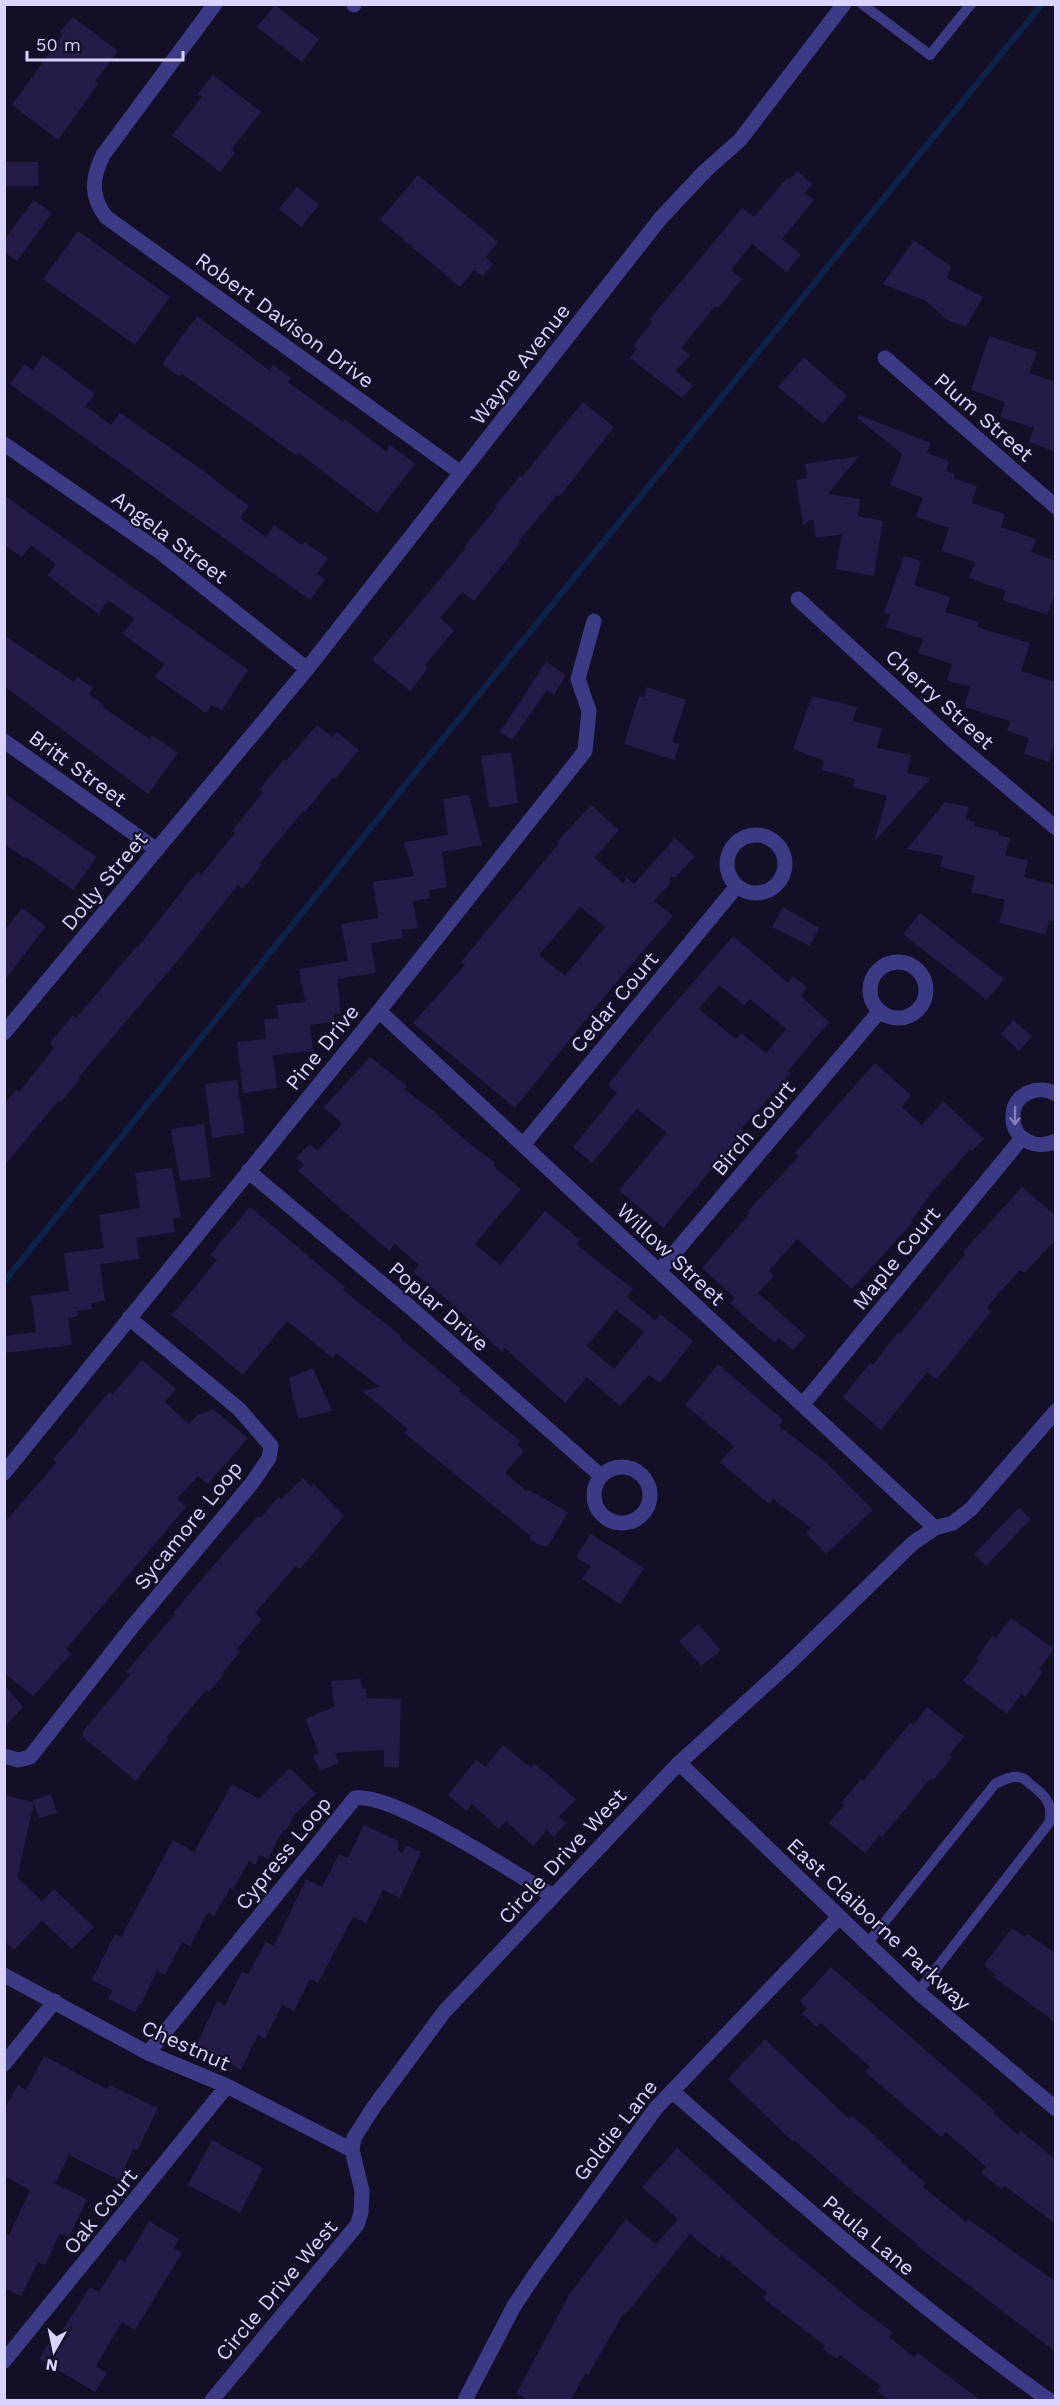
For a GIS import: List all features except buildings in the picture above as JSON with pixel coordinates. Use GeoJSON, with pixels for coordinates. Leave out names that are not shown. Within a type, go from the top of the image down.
{"type":"FeatureCollection","features":[{"type":"Feature","properties":{"kind":"street","name":"Robert Davison Drive"},"geometry":{"type":"LineString","coordinates":[[215,4],[103,155],[93,179],[94,194],[99,207],[106,217],[461,473]]}},
{"type":"Feature","properties":{"kind":"street","name":"Wayne Avenue"},"geometry":{"type":"LineString","coordinates":[[235,756],[307,669],[660,219],[705,171],[740,140],[844,4]]}},
{"type":"Feature","properties":{"kind":"street","name":"Plum Street"},"geometry":{"type":"LineString","coordinates":[[885,358],[1056,507]]}},
{"type":"Feature","properties":{"kind":"street","name":"Angela Street"},"geometry":{"type":"LineString","coordinates":[[4,444],[156,549],[307,669]]}},
{"type":"Feature","properties":{"kind":"street","name":"Cherry Street"},"geometry":{"type":"LineString","coordinates":[[798,599],[953,741],[1056,828]]}},
{"type":"Feature","properties":{"kind":"street","name":"Pine Drive"},"geometry":{"type":"LineString","coordinates":[[4,1473],[379,1011],[585,751],[589,711],[578,680],[594,621]]}},
{"type":"Feature","properties":{"kind":"street","name":"Britt Street"},"geometry":{"type":"LineString","coordinates":[[4,741],[157,850]]}},
{"type":"Feature","properties":{"kind":"street","name":"Dolly Street"},"geometry":{"type":"LineString","coordinates":[[4,1033],[235,756]]}},
{"type":"Feature","properties":{"kind":"street","name":"Cedar Court"},"geometry":{"type":"LineString","coordinates":[[523,1145],[737,886]]}},
{"type":"Feature","properties":{"kind":"street","name":"Willow Street"},"geometry":{"type":"LineString","coordinates":[[379,1011],[936,1528]]}},
{"type":"Feature","properties":{"kind":"street","name":"Birch Court"},"geometry":{"type":"LineString","coordinates":[[659,1271],[879,1012]]}},
{"type":"Feature","properties":{"kind":"street"},"geometry":{"type":"LineString","coordinates":[[1056,1094],[1043,1089],[1035,1090],[1020,1099],[1012,1114],[1016,1131],[1030,1143],[1040,1145],[1056,1140]]}},
{"type":"Feature","properties":{"kind":"street","name":"Maple Court"},"geometry":{"type":"LineString","coordinates":[[803,1404],[1022,1138]]}},
{"type":"Feature","properties":{"kind":"street","name":"Poplar Drive"},"geometry":{"type":"LineString","coordinates":[[248,1171],[411,1308],[601,1476]]}},
{"type":"Feature","properties":{"kind":"street","name":"Sycamore Loop"},"geometry":{"type":"LineString","coordinates":[[4,1756],[18,1760],[30,1757],[132,1627],[252,1483],[269,1458],[271,1446],[239,1408],[129,1318]]}},
{"type":"Feature","properties":{"kind":"street","name":"Circle Drive West"},"geometry":{"type":"LineString","coordinates":[[212,2400],[357,2225],[361,2213],[362,2191],[356,2174],[352,2150],[354,2138],[373,2108],[444,2012],[679,1763],[784,1668],[913,1543],[936,1528],[953,1523],[971,1509],[1056,1411]]}},
{"type":"Feature","properties":{"kind":"street","name":"East Claiborne Parkway"},"geometry":{"type":"LineString","coordinates":[[679,1763],[918,1992],[1056,2109]]}},
{"type":"Feature","properties":{"kind":"street","name":"Cypress Loop"},"geometry":{"type":"LineString","coordinates":[[148,2053],[355,1798],[365,1796],[375,1799],[427,1821],[553,1896]]}},
{"type":"Feature","properties":{"kind":"street","name":"Goldie Lane"},"geometry":{"type":"LineString","coordinates":[[465,2400],[514,2306],[642,2127],[672,2091],[839,1917]]}},
{"type":"Feature","properties":{"kind":"street","name":"Chestnut"},"geometry":{"type":"LineString","coordinates":[[4,1975],[148,2053],[227,2086],[352,2150]]}},
{"type":"Feature","properties":{"kind":"street"},"geometry":{"type":"LineString","coordinates":[[4,2064],[55,2001]]}},
{"type":"Feature","properties":{"kind":"street","name":"Oak Court"},"geometry":{"type":"LineString","coordinates":[[4,2361],[227,2086]]}},
{"type":"Feature","properties":{"kind":"street","name":"Paula Lane"},"geometry":{"type":"LineString","coordinates":[[672,2091],[885,2276],[997,2363],[1049,2400]]}},
{"type":"Feature","properties":{"kind":"lane"},"geometry":{"type":"LineString","coordinates":[[862,4],[930,55],[971,4]]}},
{"type":"Feature","properties":{"kind":"lane"},"geometry":{"type":"LineString","coordinates":[[867,1944],[995,1784],[1010,1777],[1022,1777],[1042,1792],[1052,1812],[1049,1823],[918,1992]]}},
{"type":"Feature","properties":{"kind":"waterway"},"geometry":{"type":"LineString","coordinates":[[4,1282],[419,768],[1042,4]]}}]}
